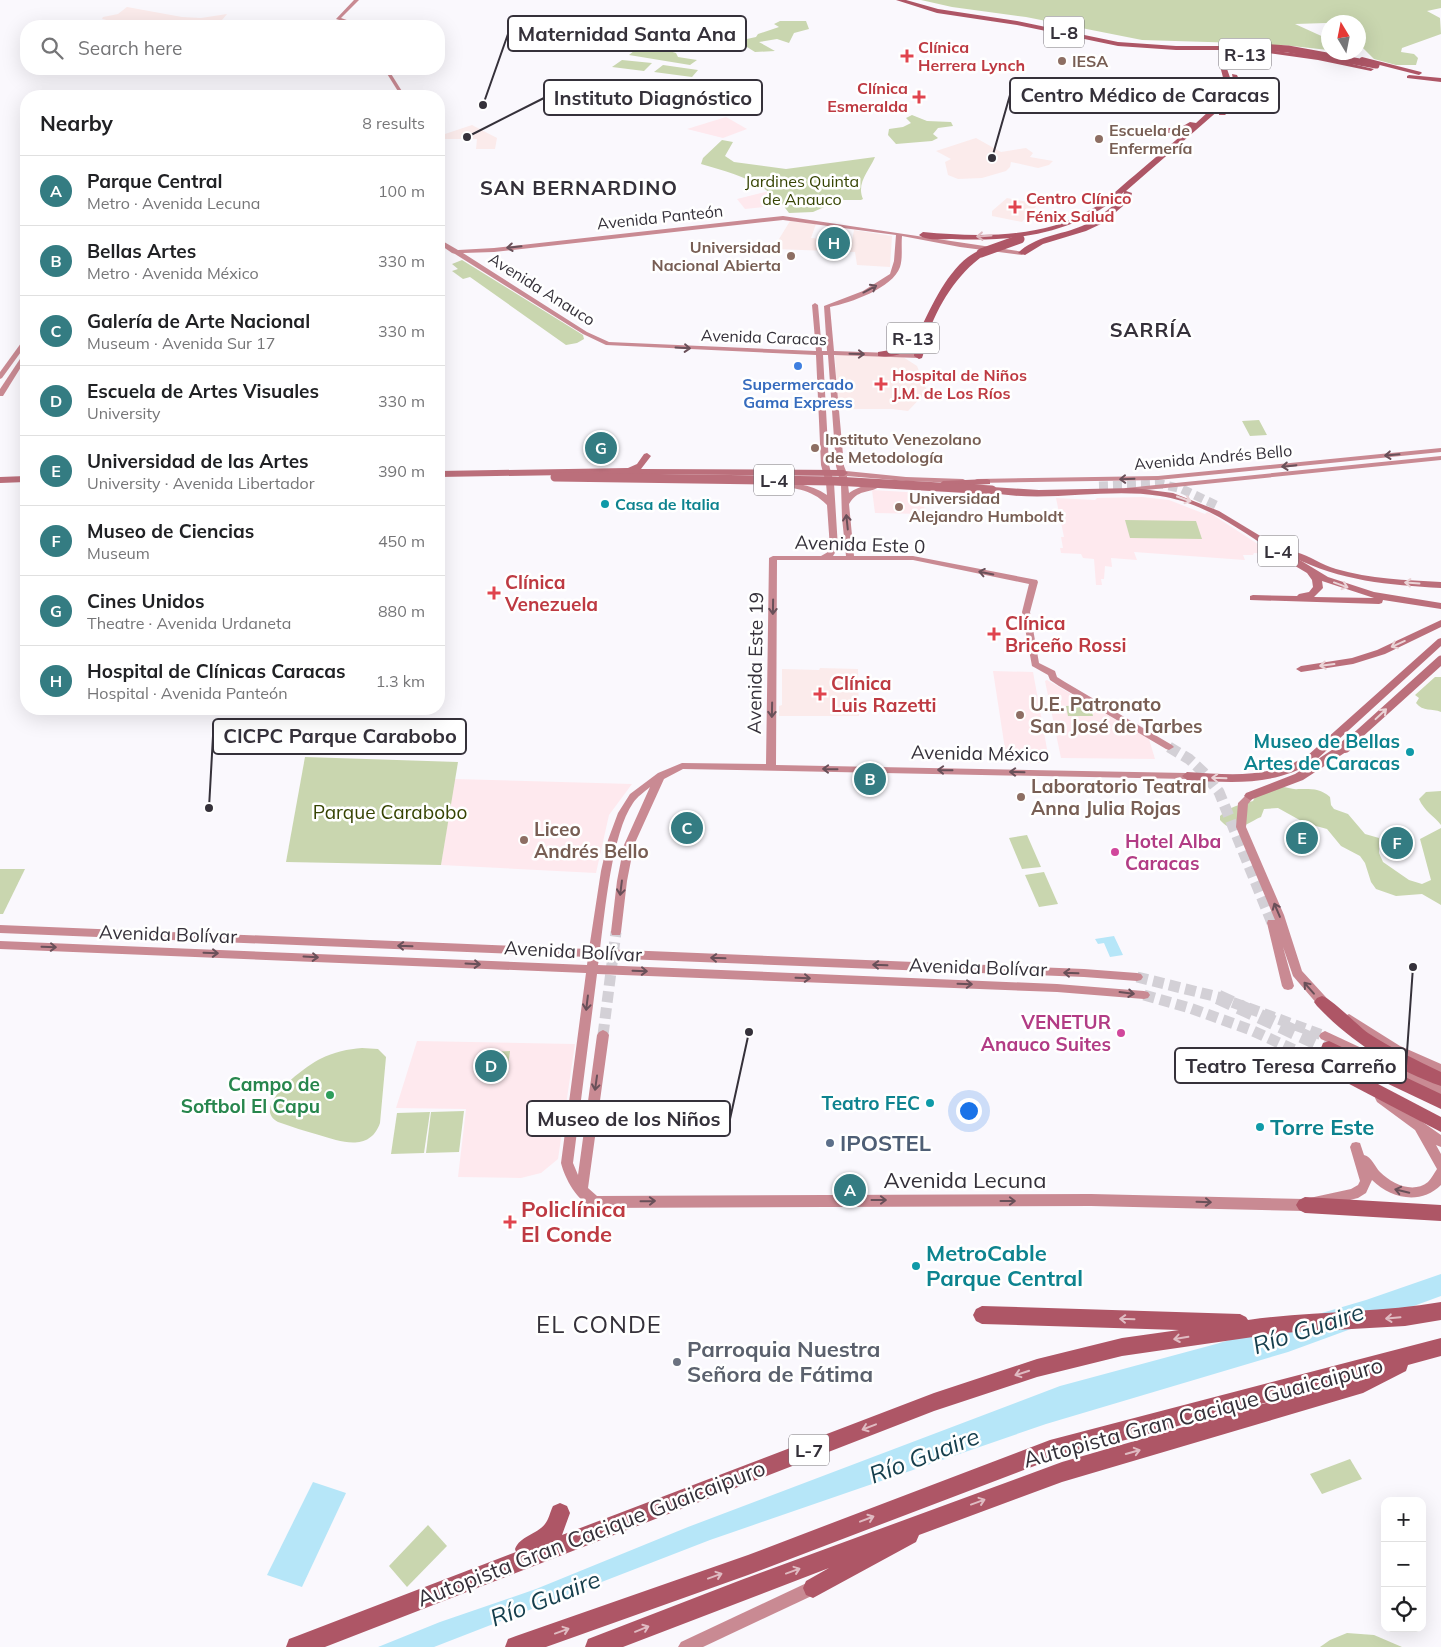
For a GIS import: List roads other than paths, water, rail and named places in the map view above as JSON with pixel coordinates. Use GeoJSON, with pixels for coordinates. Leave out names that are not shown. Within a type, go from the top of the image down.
{"type":"FeatureCollection","features":[{"type":"Feature","properties":{"kind":"highway","name":"L-8"},"geometry":{"type":"LineString","coordinates":[[899,0],[937,12],[1017,23],[1118,44],[1176,48],[1229,47]]}},
{"type":"Feature","properties":{"kind":"highway","name":"L-8"},"geometry":{"type":"LineString","coordinates":[[909,0],[940,9],[1016,19],[1126,41],[1304,53],[1441,79]]}},
{"type":"Feature","properties":{"kind":"highway","name":"R-13"},"geometry":{"type":"LineString","coordinates":[[923,235],[957,237],[1018,234],[1056,227],[1084,216],[1108,202],[1218,107],[1228,96],[1230,89],[1224,72],[1224,62],[1231,56],[1247,51],[1322,52],[1385,64],[1419,74]]}},
{"type":"Feature","properties":{"kind":"highway","name":"R-13"},"geometry":{"type":"LineString","coordinates":[[881,354],[899,351],[909,346],[921,322],[962,267],[981,253],[1020,239],[1084,222],[1107,210],[1128,193],[1238,100],[1239,89],[1232,72],[1232,66],[1233,61],[1239,55],[1260,52],[1289,53],[1397,74],[1441,79]]}},
{"type":"Feature","properties":{"kind":"highway","name":"L-8"},"geometry":{"type":"LineString","coordinates":[[1375,66],[1441,79]]}},
{"type":"Feature","properties":{"kind":"highway"},"geometry":{"type":"LineString","coordinates":[[1154,128],[1170,131],[1183,130],[1218,107]]}},
{"type":"Feature","properties":{"kind":"highway","name":"R-13"},"geometry":{"type":"LineString","coordinates":[[1022,252],[1040,242],[1083,229],[1100,221],[1127,198],[1128,193]]}},
{"type":"Feature","properties":{"kind":"highway","name":"R-13"},"geometry":{"type":"LineString","coordinates":[[919,356],[920,337],[934,306]]}},
{"type":"Feature","properties":{"kind":"highway"},"geometry":{"type":"LineString","coordinates":[[1322,1002],[1340,1022],[1374,1047],[1441,1079]]}},
{"type":"Feature","properties":{"kind":"highway"},"geometry":{"type":"LineString","coordinates":[[1327,1042],[1441,1102]]}},
{"type":"Feature","properties":{"kind":"highway"},"geometry":{"type":"LineString","coordinates":[[1338,1070],[1441,1125]]}},
{"type":"Feature","properties":{"kind":"highway"},"geometry":{"type":"LineString","coordinates":[[1305,1205],[1395,1212],[1441,1213]]}},
{"type":"Feature","properties":{"kind":"highway","name":"Autopista Gran Cacique Guaicaipuro"},"geometry":{"type":"LineString","coordinates":[[297,1647],[350,1625],[934,1402],[1037,1368],[1122,1347],[1281,1324],[1405,1317],[1441,1311]]}},
{"type":"Feature","properties":{"kind":"highway"},"geometry":{"type":"LineString","coordinates":[[982,1315],[1281,1324]]}},
{"type":"Feature","properties":{"kind":"highway"},"geometry":{"type":"LineString","coordinates":[[596,1647],[741,1590],[1062,1472],[1356,1386],[1432,1350]]}},
{"type":"Feature","properties":{"kind":"highway","name":"Autopista Gran Cacique Guaicaipuro"},"geometry":{"type":"LineString","coordinates":[[516,1647],[748,1565],[1050,1450],[1432,1350]]}},
{"type":"Feature","properties":{"kind":"highway"},"geometry":{"type":"LineString","coordinates":[[813,1588],[956,1510]]}},
{"type":"Feature","properties":{"kind":"highway"},"geometry":{"type":"LineString","coordinates":[[350,1625],[541,1543],[552,1533],[558,1524],[560,1513]]}},
{"type":"Feature","properties":{"kind":"main road"},"geometry":{"type":"LineString","coordinates":[[341,20],[338,19],[357,0]]}},
{"type":"Feature","properties":{"kind":"main road"},"geometry":{"type":"LineString","coordinates":[[390,75],[399,90]]}},
{"type":"Feature","properties":{"kind":"main road","name":"Avenida Panteón"},"geometry":{"type":"LineString","coordinates":[[462,253],[783,218],[899,234]]}},
{"type":"Feature","properties":{"kind":"main road"},"geometry":{"type":"LineString","coordinates":[[850,559],[845,505],[846,485],[840,466],[828,306],[848,300],[891,276],[896,268],[899,234]]}},
{"type":"Feature","properties":{"kind":"main road","name":"R-13"},"geometry":{"type":"LineString","coordinates":[[899,234],[923,235]]}},
{"type":"Feature","properties":{"kind":"main road","name":"R-13"},"geometry":{"type":"LineString","coordinates":[[899,234],[960,245],[1022,252]]}},
{"type":"Feature","properties":{"kind":"main road","name":"Avenida Anauco"},"geometry":{"type":"LineString","coordinates":[[445,239],[462,253],[586,334],[608,344]]}},
{"type":"Feature","properties":{"kind":"main road","name":"Avenida Anauco"},"geometry":{"type":"LineString","coordinates":[[445,245],[454,252],[462,253]]}},
{"type":"Feature","properties":{"kind":"main road"},"geometry":{"type":"LineString","coordinates":[[815,305],[820,353],[825,466],[830,485],[834,548],[827,557],[821,558]]}},
{"type":"Feature","properties":{"kind":"main road","name":"Avenida Caracas"},"geometry":{"type":"LineString","coordinates":[[608,344],[919,356]]}},
{"type":"Feature","properties":{"kind":"main road"},"geometry":{"type":"LineString","coordinates":[[0,377],[20,349]]}},
{"type":"Feature","properties":{"kind":"main road"},"geometry":{"type":"LineString","coordinates":[[0,394],[20,363]]}},
{"type":"Feature","properties":{"kind":"main road","name":"Avenida Andrés Bello"},"geometry":{"type":"LineString","coordinates":[[844,474],[906,479],[987,482],[1158,478],[1441,450]]}},
{"type":"Feature","properties":{"kind":"main road"},"geometry":{"type":"LineString","coordinates":[[625,475],[640,466],[647,456]]}},
{"type":"Feature","properties":{"kind":"main road","name":"Avenida Andrés Bello"},"geometry":{"type":"LineString","coordinates":[[555,476],[834,481],[992,490],[1013,493],[1118,491],[1441,458]]}},
{"type":"Feature","properties":{"kind":"main road","name":"L-4"},"geometry":{"type":"LineString","coordinates":[[445,479],[566,472],[625,475],[844,474]]}},
{"type":"Feature","properties":{"kind":"main road","name":"L-4"},"geometry":{"type":"LineString","coordinates":[[770,483],[816,483],[821,480],[820,476],[810,473]]}},
{"type":"Feature","properties":{"kind":"main road","name":"L-4"},"geometry":{"type":"LineString","coordinates":[[445,474],[785,476],[1001,487],[1099,486]]}},
{"type":"Feature","properties":{"kind":"main road"},"geometry":{"type":"LineString","coordinates":[[0,480],[20,479]]}},
{"type":"Feature","properties":{"kind":"main road","name":"L-4"},"geometry":{"type":"LineString","coordinates":[[939,484],[987,482]]}},
{"type":"Feature","properties":{"kind":"main road"},"geometry":{"type":"LineString","coordinates":[[770,483],[810,488],[820,493],[831,504]]}},
{"type":"Feature","properties":{"kind":"main road"},"geometry":{"type":"LineString","coordinates":[[0,485],[20,484]]}},
{"type":"Feature","properties":{"kind":"main road"},"geometry":{"type":"LineString","coordinates":[[845,505],[849,497],[856,492],[875,487]]}},
{"type":"Feature","properties":{"kind":"main road","name":"L-4"},"geometry":{"type":"LineString","coordinates":[[1118,491],[1180,497],[1208,508],[1310,572],[1355,590],[1398,600],[1441,606]]}},
{"type":"Feature","properties":{"kind":"main road","name":"L-4"},"geometry":{"type":"LineString","coordinates":[[1218,506],[1260,534],[1318,566],[1384,582],[1441,585]]}},
{"type":"Feature","properties":{"kind":"main road","name":"Avenida Este 0"},"geometry":{"type":"LineString","coordinates":[[774,558],[914,558],[1034,582],[1026,612],[1035,664],[1052,673],[1053,678],[1062,684],[1169,747]]}},
{"type":"Feature","properties":{"kind":"main road","name":"Avenida Este 19"},"geometry":{"type":"LineString","coordinates":[[771,769],[774,558]]}},
{"type":"Feature","properties":{"kind":"main road","name":"L-4"},"geometry":{"type":"LineString","coordinates":[[1310,572],[1318,584],[1316,591],[1312,594],[1252,598],[1349,600],[1441,606]]}},
{"type":"Feature","properties":{"kind":"main road"},"geometry":{"type":"LineString","coordinates":[[1301,669],[1353,661],[1381,652],[1441,623]]}},
{"type":"Feature","properties":{"kind":"main road"},"geometry":{"type":"LineString","coordinates":[[1187,776],[1268,778],[1285,773],[1311,759],[1441,641]]}},
{"type":"Feature","properties":{"kind":"main road"},"geometry":{"type":"LineString","coordinates":[[1297,973],[1279,915],[1242,827],[1243,803],[1250,796],[1299,777],[1345,747],[1441,660]]}},
{"type":"Feature","properties":{"kind":"main road","name":"Avenida México"},"geometry":{"type":"LineString","coordinates":[[659,779],[671,770],[682,766],[1187,776]]}},
{"type":"Feature","properties":{"kind":"main road"},"geometry":{"type":"LineString","coordinates":[[616,932],[622,881],[629,845],[659,779]]}},
{"type":"Feature","properties":{"kind":"main road"},"geometry":{"type":"LineString","coordinates":[[582,1190],[570,1174],[567,1163],[591,969],[605,880],[616,834],[630,801],[644,786],[659,779]]}},
{"type":"Feature","properties":{"kind":"main road"},"geometry":{"type":"LineString","coordinates":[[1288,986],[1272,923],[1297,973],[1322,1002],[1396,1049],[1441,1070]]}},
{"type":"Feature","properties":{"kind":"main road","name":"Avenida Bolívar"},"geometry":{"type":"LineString","coordinates":[[0,930],[1084,973],[1137,977]]}},
{"type":"Feature","properties":{"kind":"main road","name":"Avenida Bolívar"},"geometry":{"type":"LineString","coordinates":[[0,945],[1057,988],[1144,995]]}},
{"type":"Feature","properties":{"kind":"main road"},"geometry":{"type":"LineString","coordinates":[[582,1190],[602,1035]]}},
{"type":"Feature","properties":{"kind":"main road"},"geometry":{"type":"LineString","coordinates":[[1327,1042],[1441,1090]]}},
{"type":"Feature","properties":{"kind":"main road"},"geometry":{"type":"LineString","coordinates":[[1338,1070],[1381,1098],[1441,1142]]}},
{"type":"Feature","properties":{"kind":"main road"},"geometry":{"type":"LineString","coordinates":[[1418,1126],[1441,1165]]}},
{"type":"Feature","properties":{"kind":"main road","name":"Avenida Lecuna"},"geometry":{"type":"LineString","coordinates":[[582,1190],[594,1202],[1091,1200],[1305,1205],[1354,1194],[1362,1189],[1366,1181],[1356,1147],[1374,1174],[1395,1190],[1406,1193],[1425,1191],[1437,1182],[1441,1173]]}},
{"type":"Feature","properties":{"kind":"main road"},"geometry":{"type":"LineString","coordinates":[[567,1163],[583,1174]]}},
{"type":"Feature","properties":{"kind":"main road"},"geometry":{"type":"LineString","coordinates":[[686,1647],[813,1588]]}},
{"type":"Feature","properties":{"kind":"water"},"geometry":{"type":"Polygon","coordinates":[[[1114,936],[1123,955],[1110,957],[1104,943],[1098,944],[1095,939],[1114,936]]]}},
{"type":"Feature","properties":{"kind":"water","name":"Río Guaire"},"geometry":{"type":"Polygon","coordinates":[[[1441,1274],[1441,1296],[1288,1352],[1046,1424],[710,1540],[434,1647],[378,1647],[440,1622],[536,1589],[688,1527],[1060,1386],[1216,1344],[1366,1300],[1441,1274]]]}},
{"type":"Feature","properties":{"kind":"water"},"geometry":{"type":"Polygon","coordinates":[[[313,1482],[346,1493],[302,1587],[267,1575],[313,1482]]]}},
{"type":"Feature","properties":{"kind":"tunnel"},"geometry":{"type":"LineString","coordinates":[[1099,486],[1161,484],[1182,489],[1218,506]]}},
{"type":"Feature","properties":{"kind":"tunnel"},"geometry":{"type":"LineString","coordinates":[[1169,747],[1189,759],[1203,772],[1219,792],[1272,923]]}},
{"type":"Feature","properties":{"kind":"tunnel"},"geometry":{"type":"LineString","coordinates":[[603,1035],[616,932]]}},
{"type":"Feature","properties":{"kind":"tunnel"},"geometry":{"type":"LineString","coordinates":[[1137,977],[1218,997],[1325,1036]]}},
{"type":"Feature","properties":{"kind":"tunnel"},"geometry":{"type":"LineString","coordinates":[[1144,995],[1190,1008],[1251,1030],[1338,1070]]}},
{"type":"Feature","properties":{"kind":"tunnel"},"geometry":{"type":"LineString","coordinates":[[1218,997],[1329,1048]]}},
{"type":"Feature","properties":{"kind":"place","name":"Clínica Herrera Lynch"},"geometry":{"type":"Point","coordinates":[907,56]}},
{"type":"Feature","properties":{"kind":"place","name":"IESA"},"geometry":{"type":"Point","coordinates":[1062,61]}},
{"type":"Feature","properties":{"kind":"place","name":"Clínica Esmeralda"},"geometry":{"type":"Point","coordinates":[919,97]}},
{"type":"Feature","properties":{"kind":"place","name":"Maternidad Santa Ana"},"geometry":{"type":"Point","coordinates":[483,105]}},
{"type":"Feature","properties":{"kind":"place","name":"Instituto Diagnóstico"},"geometry":{"type":"Point","coordinates":[467,137]}},
{"type":"Feature","properties":{"kind":"place","name":"Escuela de Enfermería"},"geometry":{"type":"Point","coordinates":[1099,139]}},
{"type":"Feature","properties":{"kind":"place","name":"Centro Médico de Caracas"},"geometry":{"type":"Point","coordinates":[992,158]}},
{"type":"Feature","properties":{"kind":"place","name":"Centro Clínico Fénix Salud"},"geometry":{"type":"Point","coordinates":[1015,207]}},
{"type":"Feature","properties":{"kind":"place","name":"Hospital de Clínicas Caracas"},"geometry":{"type":"Point","coordinates":[834,243]}},
{"type":"Feature","properties":{"kind":"place","name":"Universidad Nacional Abierta"},"geometry":{"type":"Point","coordinates":[791,256]}},
{"type":"Feature","properties":{"kind":"place","name":"Supermercado Gama Express"},"geometry":{"type":"Point","coordinates":[798,366]}},
{"type":"Feature","properties":{"kind":"place","name":"Hospital de Niños J.M. de Los Ríos"},"geometry":{"type":"Point","coordinates":[881,384]}},
{"type":"Feature","properties":{"kind":"place","name":"Cines Unidos"},"geometry":{"type":"Point","coordinates":[601,448]}},
{"type":"Feature","properties":{"kind":"place","name":"Instituto Venezolano de Metodología"},"geometry":{"type":"Point","coordinates":[815,448]}},
{"type":"Feature","properties":{"kind":"place","name":"Casa de Italia"},"geometry":{"type":"Point","coordinates":[605,504]}},
{"type":"Feature","properties":{"kind":"place","name":"Universidad Alejandro Humboldt"},"geometry":{"type":"Point","coordinates":[899,507]}},
{"type":"Feature","properties":{"kind":"place","name":"Clínica Venezuela"},"geometry":{"type":"Point","coordinates":[494,593]}},
{"type":"Feature","properties":{"kind":"place","name":"Clínica Briceño Rossi"},"geometry":{"type":"Point","coordinates":[994,634]}},
{"type":"Feature","properties":{"kind":"place","name":"Clínica Luis Razetti"},"geometry":{"type":"Point","coordinates":[820,694]}},
{"type":"Feature","properties":{"kind":"place","name":"U.E. Patronato San José de Tarbes"},"geometry":{"type":"Point","coordinates":[1020,715]}},
{"type":"Feature","properties":{"kind":"place","name":"Museo de Bellas Artes de Caracas"},"geometry":{"type":"Point","coordinates":[1410,752]}},
{"type":"Feature","properties":{"kind":"place","name":"Bellas Artes"},"geometry":{"type":"Point","coordinates":[870,779]}},
{"type":"Feature","properties":{"kind":"place","name":"Laboratorio Teatral Anna Julia Rojas"},"geometry":{"type":"Point","coordinates":[1021,797]}},
{"type":"Feature","properties":{"kind":"place","name":"CICPC Parque Carabobo"},"geometry":{"type":"Point","coordinates":[209,808]}},
{"type":"Feature","properties":{"kind":"place","name":"Galería de Arte Nacional"},"geometry":{"type":"Point","coordinates":[687,828]}},
{"type":"Feature","properties":{"kind":"place","name":"Universidad de las Artes"},"geometry":{"type":"Point","coordinates":[1302,838]}},
{"type":"Feature","properties":{"kind":"place","name":"Liceo Andrés Bello"},"geometry":{"type":"Point","coordinates":[524,840]}},
{"type":"Feature","properties":{"kind":"place","name":"Museo de Ciencias"},"geometry":{"type":"Point","coordinates":[1397,843]}},
{"type":"Feature","properties":{"kind":"place","name":"Hotel Alba Caracas"},"geometry":{"type":"Point","coordinates":[1115,852]}},
{"type":"Feature","properties":{"kind":"place","name":"Teatro Teresa Carreño"},"geometry":{"type":"Point","coordinates":[1413,967]}},
{"type":"Feature","properties":{"kind":"place","name":"Museo de los Niños"},"geometry":{"type":"Point","coordinates":[749,1032]}},
{"type":"Feature","properties":{"kind":"place","name":"VENETUR Anauco Suites"},"geometry":{"type":"Point","coordinates":[1121,1033]}},
{"type":"Feature","properties":{"kind":"place","name":"Escuela de Artes Visuales"},"geometry":{"type":"Point","coordinates":[491,1066]}},
{"type":"Feature","properties":{"kind":"place","name":"Campo de Softbol El Capu"},"geometry":{"type":"Point","coordinates":[330,1095]}},
{"type":"Feature","properties":{"kind":"place","name":"Teatro FEC"},"geometry":{"type":"Point","coordinates":[930,1103]}},
{"type":"Feature","properties":{"kind":"place","name":"Torre Este"},"geometry":{"type":"Point","coordinates":[1260,1127]}},
{"type":"Feature","properties":{"kind":"place","name":"IPOSTEL"},"geometry":{"type":"Point","coordinates":[830,1143]}},
{"type":"Feature","properties":{"kind":"place","name":"Parque Central"},"geometry":{"type":"Point","coordinates":[850,1190]}},
{"type":"Feature","properties":{"kind":"place","name":"Policlínica El Conde"},"geometry":{"type":"Point","coordinates":[510,1222]}},
{"type":"Feature","properties":{"kind":"place","name":"MetroCable Parque Central"},"geometry":{"type":"Point","coordinates":[916,1266]}},
{"type":"Feature","properties":{"kind":"place","name":"Parroquia Nuestra Señora de Fátima"},"geometry":{"type":"Point","coordinates":[677,1362]}},
{"type":"Feature","properties":{"kind":"district","name":"SAN BERNARDINO"},"geometry":{"type":"Point","coordinates":[579,187]}},
{"type":"Feature","properties":{"kind":"district","name":"SARRÍA"},"geometry":{"type":"Point","coordinates":[1151,329]}},
{"type":"Feature","properties":{"kind":"district","name":"EL CONDE"},"geometry":{"type":"Point","coordinates":[599,1324]}},
{"type":"Feature","properties":{"kind":"park label","name":"Jardines Quinta de Anauco"},"geometry":{"type":"Point","coordinates":[802,190]}},
{"type":"Feature","properties":{"kind":"park label","name":"Parque Carabobo"},"geometry":{"type":"Point","coordinates":[390,812]}}]}
